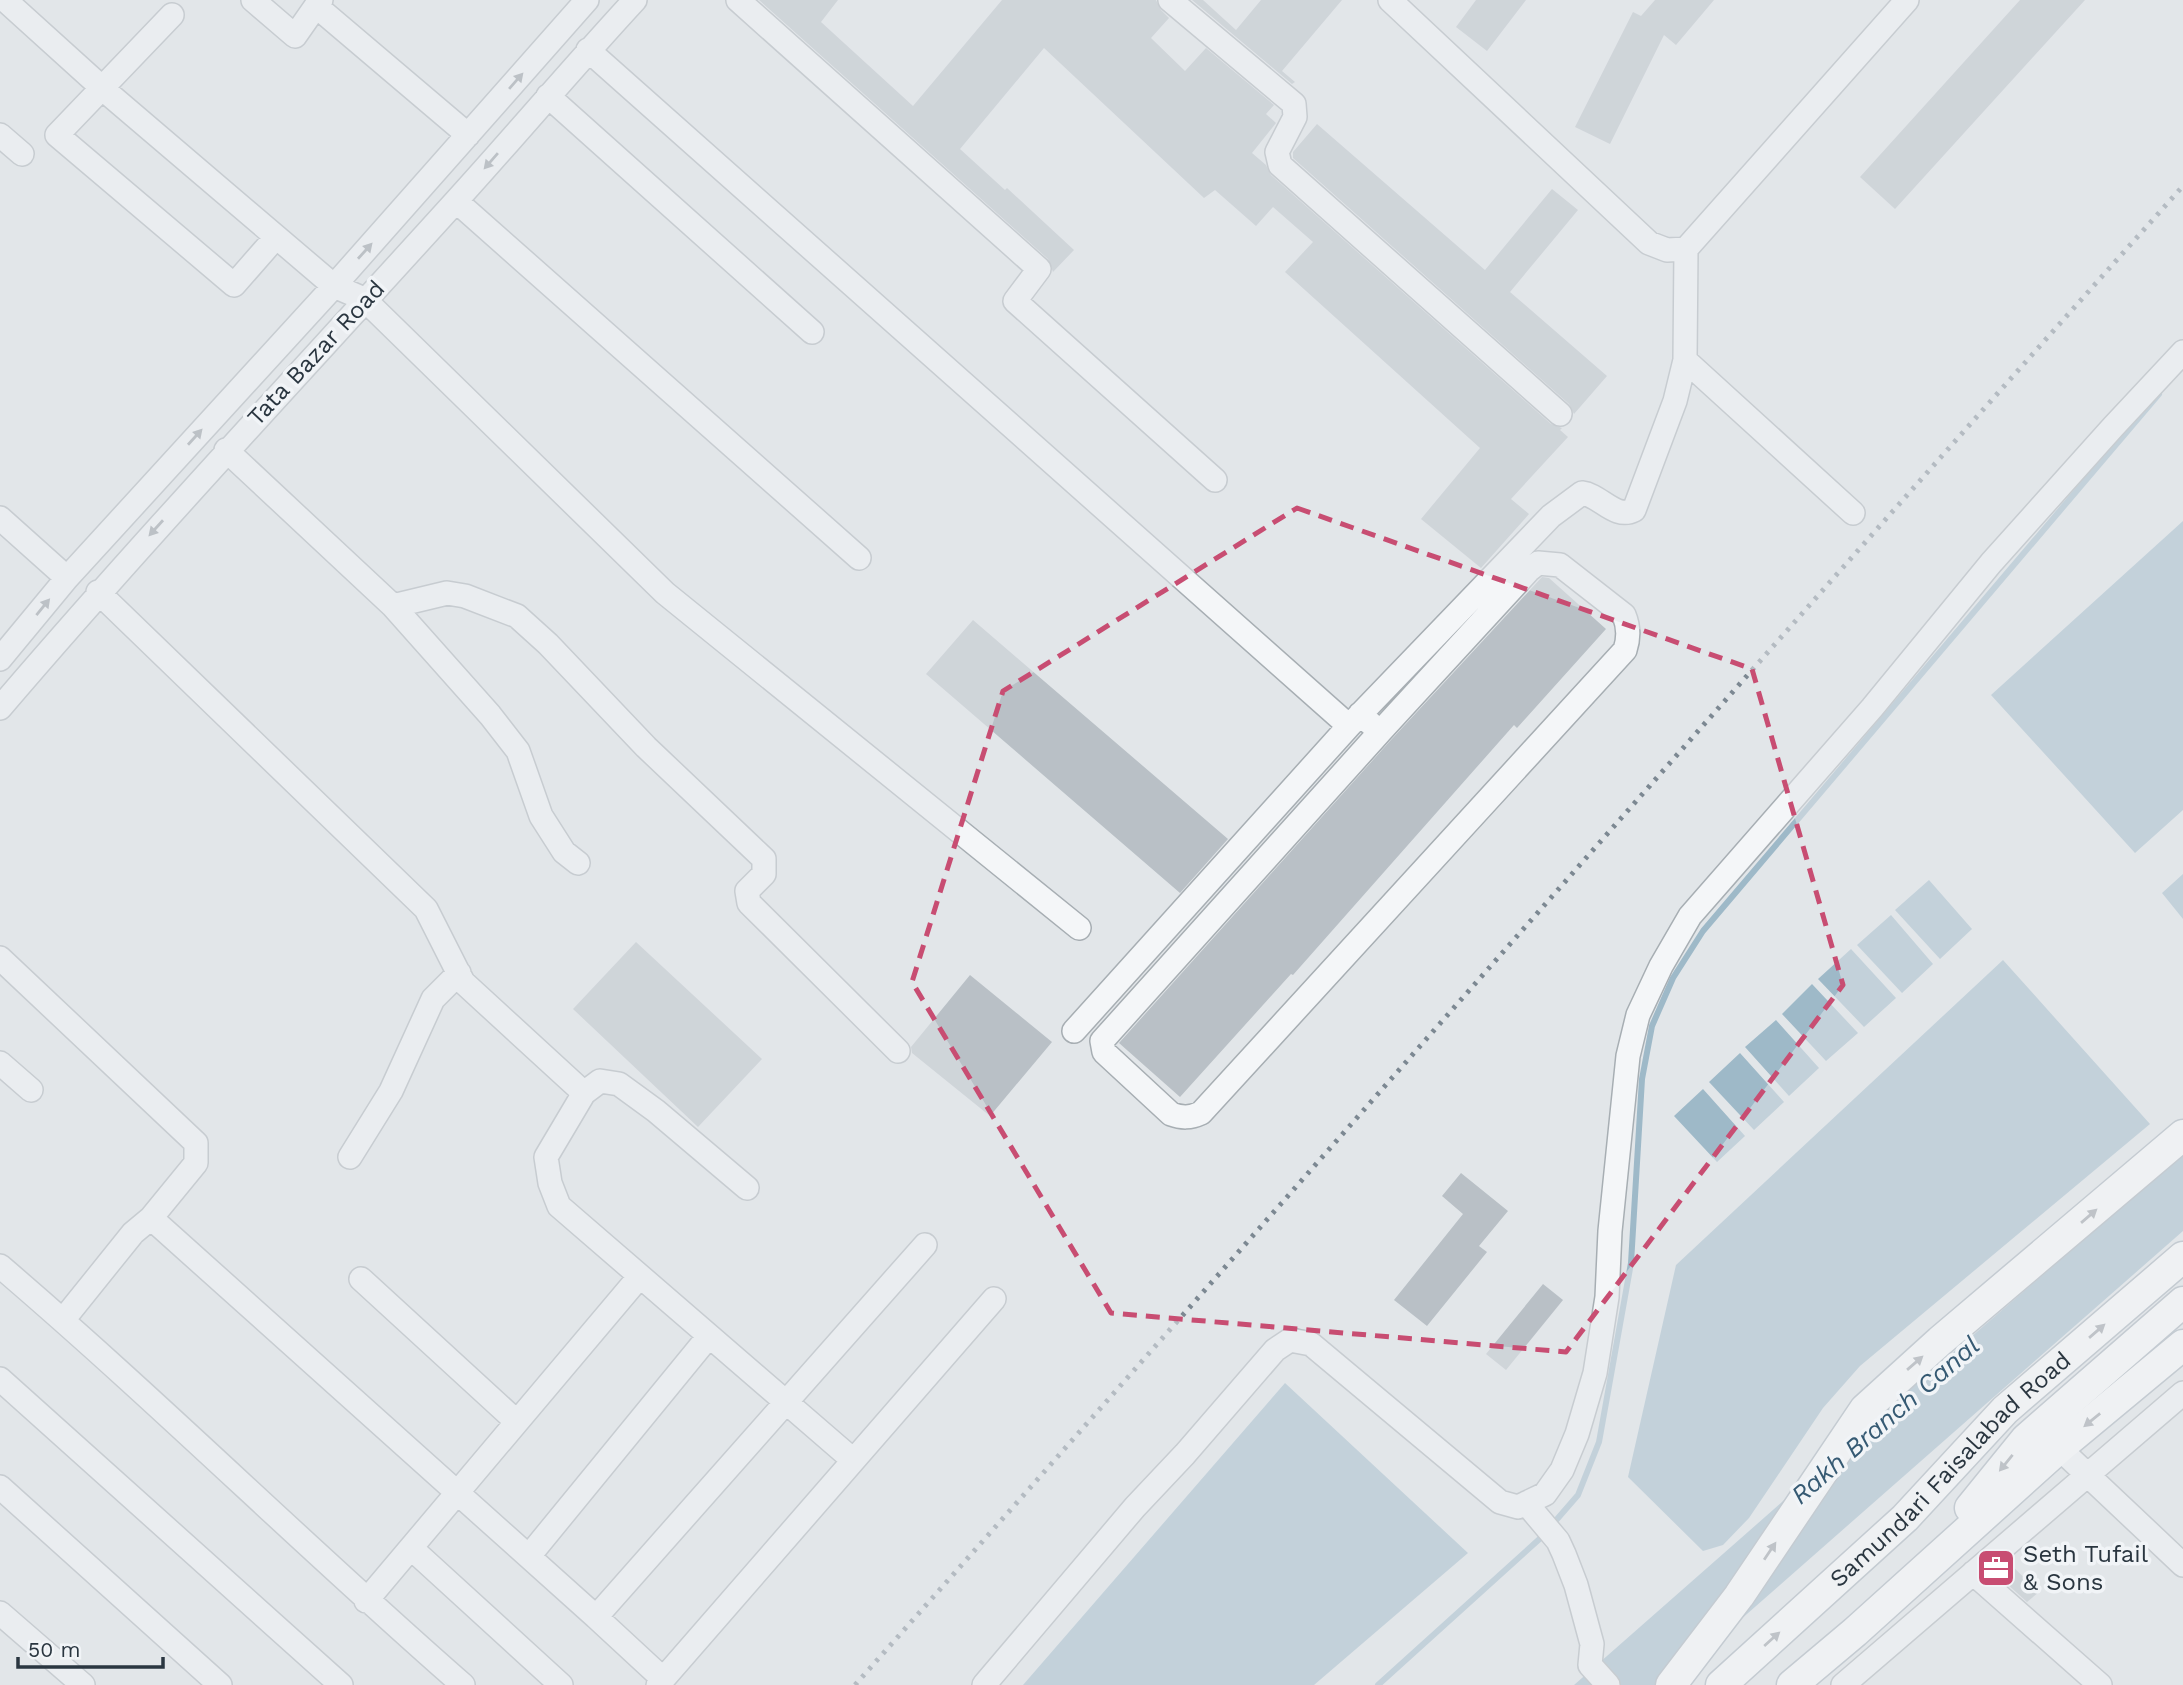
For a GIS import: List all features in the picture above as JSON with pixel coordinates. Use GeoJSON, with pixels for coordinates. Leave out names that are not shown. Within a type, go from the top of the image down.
{"type":"FeatureCollection","features":[{"type":"Feature","properties":{"kind":"main road"},"geometry":{"type":"LineString","coordinates":[[1671,1685],[1739,1596],[1865,1409],[1922,1357],[2183,1135]]}},
{"type":"Feature","properties":{"kind":"main road","name":"Samundari Faisalabad Road"},"geometry":{"type":"LineString","coordinates":[[1721,1685],[1905,1518],[2005,1410],[2183,1257]]}},
{"type":"Feature","properties":{"kind":"main road"},"geometry":{"type":"LineString","coordinates":[[1908,1583],[2026,1439],[2183,1302]]}},
{"type":"Feature","properties":{"kind":"main road","name":"Samundari Faisalabad Road"},"geometry":{"type":"LineString","coordinates":[[1792,1685],[1855,1632],[2059,1448],[2183,1345]]}},
{"type":"Feature","properties":{"kind":"street"},"geometry":{"type":"LineString","coordinates":[[5,0],[102,88],[334,286],[364,299],[665,593],[1079,928]]}},
{"type":"Feature","properties":{"kind":"street"},"geometry":{"type":"LineString","coordinates":[[253,0],[295,36],[319,3],[468,135]]}},
{"type":"Feature","properties":{"kind":"street","name":"Tata Bazar Road"},"geometry":{"type":"LineString","coordinates":[[0,659],[67,578],[334,286],[587,0]]}},
{"type":"Feature","properties":{"kind":"street","name":"Tata Bazar Road"},"geometry":{"type":"LineString","coordinates":[[0,708],[226,450],[456,201],[635,0]]}},
{"type":"Feature","properties":{"kind":"street"},"geometry":{"type":"LineString","coordinates":[[738,0],[1039,269],[1015,301],[1215,480]]}},
{"type":"Feature","properties":{"kind":"street"},"geometry":{"type":"LineString","coordinates":[[1170,0],[1294,104],[1295,117],[1277,152],[1280,164],[1560,414]]}},
{"type":"Feature","properties":{"kind":"street"},"geometry":{"type":"LineString","coordinates":[[1390,0],[1649,243],[1667,250],[1686,249]]}},
{"type":"Feature","properties":{"kind":"street"},"geometry":{"type":"LineString","coordinates":[[1074,1031],[1354,720],[1528,538],[1577,494],[1592,495],[1618,512],[1629,513],[1634,510],[1675,401],[1685,360],[1686,249],[1907,0]]}},
{"type":"Feature","properties":{"kind":"street"},"geometry":{"type":"LineString","coordinates":[[172,15],[57,135],[234,285],[276,237]]}},
{"type":"Feature","properties":{"kind":"street"},"geometry":{"type":"LineString","coordinates":[[588,50],[1354,720],[1380,732]]}},
{"type":"Feature","properties":{"kind":"street"},"geometry":{"type":"LineString","coordinates":[[548,96],[812,331]]}},
{"type":"Feature","properties":{"kind":"street"},"geometry":{"type":"LineString","coordinates":[[0,135],[22,154]]}},
{"type":"Feature","properties":{"kind":"street"},"geometry":{"type":"LineString","coordinates":[[456,201],[859,558]]}},
{"type":"Feature","properties":{"kind":"street"},"geometry":{"type":"LineString","coordinates":[[1531,1509],[1562,1470],[1577,1434],[1595,1373],[1607,1297],[1610,1231],[1628,1056],[1638,1015],[1661,965],[1690,916],[1872,708],[1992,563],[2183,352]]}},
{"type":"Feature","properties":{"kind":"street"},"geometry":{"type":"LineString","coordinates":[[1685,360],[1853,513]]}},
{"type":"Feature","properties":{"kind":"street"},"geometry":{"type":"LineString","coordinates":[[226,450],[393,606],[490,715],[518,751],[541,816],[564,852],[578,863]]}},
{"type":"Feature","properties":{"kind":"street"},"geometry":{"type":"LineString","coordinates":[[0,518],[67,578]]}},
{"type":"Feature","properties":{"kind":"street"},"geometry":{"type":"LineString","coordinates":[[1538,563],[1560,565],[1624,615],[1628,624],[1625,650],[1201,1113],[1182,1118],[1171,1114],[1104,1052],[1102,1041],[1380,732],[1538,563]]}},
{"type":"Feature","properties":{"kind":"street"},"geometry":{"type":"LineString","coordinates":[[99,592],[426,909],[463,982],[584,1093]]}},
{"type":"Feature","properties":{"kind":"street"},"geometry":{"type":"LineString","coordinates":[[393,606],[447,593],[465,596],[517,616],[548,644],[646,747],[764,859],[764,874],[747,891],[749,903],[898,1051]]}},
{"type":"Feature","properties":{"kind":"street"},"geometry":{"type":"LineString","coordinates":[[0,958],[196,1143],[196,1163],[151,1218],[133,1233],[64,1320]]}},
{"type":"Feature","properties":{"kind":"street"},"geometry":{"type":"LineString","coordinates":[[350,1157],[391,1091],[433,999],[459,973]]}},
{"type":"Feature","properties":{"kind":"street"},"geometry":{"type":"LineString","coordinates":[[0,1063],[31,1090]]}},
{"type":"Feature","properties":{"kind":"street"},"geometry":{"type":"LineString","coordinates":[[747,1188],[656,1111],[619,1084],[600,1082],[584,1093],[546,1157],[550,1183],[559,1206],[853,1460]]}},
{"type":"Feature","properties":{"kind":"street"},"geometry":{"type":"LineString","coordinates":[[151,1218],[597,1617],[661,1682],[994,1299]]}},
{"type":"Feature","properties":{"kind":"street"},"geometry":{"type":"LineString","coordinates":[[597,1617],[925,1245]]}},
{"type":"Feature","properties":{"kind":"street"},"geometry":{"type":"LineString","coordinates":[[0,1266],[64,1320],[366,1601],[463,1685]]}},
{"type":"Feature","properties":{"kind":"street"},"geometry":{"type":"LineString","coordinates":[[366,1601],[640,1276]]}},
{"type":"Feature","properties":{"kind":"street"},"geometry":{"type":"LineString","coordinates":[[361,1279],[517,1422]]}},
{"type":"Feature","properties":{"kind":"street"},"geometry":{"type":"LineString","coordinates":[[529,1556],[709,1336]]}},
{"type":"Feature","properties":{"kind":"street"},"geometry":{"type":"LineString","coordinates":[[984,1685],[1135,1507],[1275,1350],[1290,1340],[1311,1343],[1500,1502],[1531,1509],[1558,1541],[1576,1585],[1592,1644],[1590,1665],[1608,1685]]}},
{"type":"Feature","properties":{"kind":"street"},"geometry":{"type":"LineString","coordinates":[[0,1379],[341,1685]]}},
{"type":"Feature","properties":{"kind":"street"},"geometry":{"type":"LineString","coordinates":[[1843,1685],[2183,1393]]}},
{"type":"Feature","properties":{"kind":"street"},"geometry":{"type":"LineString","coordinates":[[2059,1448],[2183,1565]]}},
{"type":"Feature","properties":{"kind":"street"},"geometry":{"type":"LineString","coordinates":[[0,1487],[220,1685]]}},
{"type":"Feature","properties":{"kind":"street"},"geometry":{"type":"LineString","coordinates":[[411,1548],[561,1685]]}},
{"type":"Feature","properties":{"kind":"street"},"geometry":{"type":"LineString","coordinates":[[1973,1573],[2100,1685]]}},
{"type":"Feature","properties":{"kind":"street"},"geometry":{"type":"LineString","coordinates":[[0,1613],[83,1685]]}},
{"type":"Feature","properties":{"kind":"street"},"geometry":{"type":"LineString","coordinates":[[1855,1632],[1876,1657]]}},
{"type":"Feature","properties":{"kind":"highlighted area"},"geometry":{"type":"Polygon","coordinates":[[[1297,508],[1752,669],[1843,985],[1566,1352],[1111,1313],[912,982],[1003,691],[1297,508]]]}},
{"type":"Feature","properties":{"kind":"water"},"geometry":{"type":"Polygon","coordinates":[[[2183,521],[2183,810],[2135,853],[1991,695],[2183,521]]]}},
{"type":"Feature","properties":{"kind":"water"},"geometry":{"type":"Polygon","coordinates":[[[2183,874],[2183,919],[2162,893],[2183,874]]]}},
{"type":"Feature","properties":{"kind":"water"},"geometry":{"type":"Polygon","coordinates":[[[1929,880],[1972,929],[1940,959],[1895,910],[1929,880]]]}},
{"type":"Feature","properties":{"kind":"water"},"geometry":{"type":"Polygon","coordinates":[[[1891,915],[1933,964],[1902,993],[1857,945],[1891,915]]]}},
{"type":"Feature","properties":{"kind":"water"},"geometry":{"type":"Polygon","coordinates":[[[1851,949],[1896,998],[1864,1027],[1818,979],[1851,949]]]}},
{"type":"Feature","properties":{"kind":"water"},"geometry":{"type":"Polygon","coordinates":[[[2003,960],[2150,1124],[1860,1366],[1823,1408],[1749,1518],[1723,1545],[1703,1551],[1628,1477],[1676,1265],[2003,960]]]}},
{"type":"Feature","properties":{"kind":"water"},"geometry":{"type":"Polygon","coordinates":[[[1812,984],[1858,1033],[1826,1061],[1782,1014],[1812,984]]]}},
{"type":"Feature","properties":{"kind":"water"},"geometry":{"type":"Polygon","coordinates":[[[1776,1020],[1819,1068],[1789,1096],[1745,1047],[1776,1020]]]}},
{"type":"Feature","properties":{"kind":"water"},"geometry":{"type":"Polygon","coordinates":[[[1740,1053],[1784,1102],[1754,1130],[1709,1082],[1740,1053]]]}},
{"type":"Feature","properties":{"kind":"water"},"geometry":{"type":"Polygon","coordinates":[[[1703,1089],[1745,1136],[1717,1162],[1674,1116],[1703,1089]]]}},
{"type":"Feature","properties":{"kind":"water","name":"Rakh Branch Canal"},"geometry":{"type":"Polygon","coordinates":[[[2183,1154],[2183,1231],[1666,1685],[1574,1685],[1898,1400],[2183,1154]]]}},
{"type":"Feature","properties":{"kind":"water"},"geometry":{"type":"Polygon","coordinates":[[[1285,1383],[1468,1553],[1314,1685],[1023,1685],[1285,1383]]]}},
{"type":"Feature","properties":{"kind":"building"},"geometry":{"type":"Polygon","coordinates":[[[759,0],[838,0],[821,22],[913,106],[1002,0],[1156,0],[1169,18],[1151,38],[1185,71],[1206,48],[1274,105],[1266,114],[1276,123],[1252,153],[1266,165],[1271,175],[1551,424],[1562,428],[1560,430],[1568,437],[1511,499],[1529,514],[1481,568],[1421,519],[1480,448],[1285,272],[1313,242],[1273,207],[1256,226],[1215,190],[1204,198],[1044,48],[960,149],[1074,250],[1053,272],[1048,259],[759,0]]]}},
{"type":"Feature","properties":{"kind":"building"},"geometry":{"type":"Polygon","coordinates":[[[1192,0],[1203,0],[1236,30],[1261,0],[1342,0],[1282,71],[1295,82],[1292,84],[1192,0]]]}},
{"type":"Feature","properties":{"kind":"building"},"geometry":{"type":"Polygon","coordinates":[[[1476,0],[1526,0],[1487,51],[1456,27],[1476,0]]]}},
{"type":"Feature","properties":{"kind":"building"},"geometry":{"type":"Polygon","coordinates":[[[1655,0],[1714,0],[1676,45],[1664,35],[1610,144],[1575,127],[1633,12],[1641,16],[1655,0]]]}},
{"type":"Feature","properties":{"kind":"building"},"geometry":{"type":"Polygon","coordinates":[[[2020,0],[2085,0],[1895,209],[1860,177],[2020,0]]]}},
{"type":"Feature","properties":{"kind":"building"},"geometry":{"type":"Polygon","coordinates":[[[1317,124],[1485,270],[1552,189],[1578,210],[1510,292],[1607,376],[1574,414],[1569,404],[1293,158],[1293,152],[1317,124]]]}},
{"type":"Feature","properties":{"kind":"building"},"geometry":{"type":"Polygon","coordinates":[[[1542,577],[1549,578],[1606,629],[1517,728],[1514,725],[1293,975],[1291,974],[1180,1097],[1119,1043],[1390,741],[1542,577]]]}},
{"type":"Feature","properties":{"kind":"building"},"geometry":{"type":"Polygon","coordinates":[[[973,620],[1228,839],[1180,893],[926,674],[973,620]]]}},
{"type":"Feature","properties":{"kind":"building"},"geometry":{"type":"Polygon","coordinates":[[[636,942],[762,1059],[698,1127],[573,1009],[636,942]]]}},
{"type":"Feature","properties":{"kind":"building"},"geometry":{"type":"Polygon","coordinates":[[[970,975],[1052,1042],[990,1116],[912,1053],[911,1047],[970,975]]]}},
{"type":"Feature","properties":{"kind":"building"},"geometry":{"type":"Polygon","coordinates":[[[1461,1173],[1508,1211],[1479,1246],[1487,1252],[1427,1326],[1394,1300],[1463,1214],[1442,1196],[1461,1173]]]}},
{"type":"Feature","properties":{"kind":"building"},"geometry":{"type":"Polygon","coordinates":[[[1543,1284],[1563,1300],[1506,1370],[1486,1354],[1543,1284]]]}},
{"type":"Feature","properties":{"kind":"building"},"geometry":{"type":"Polygon","coordinates":[[[2008,1562],[2039,1592],[2027,1602],[1995,1573],[2008,1562]]]}},
{"type":"Feature","properties":{"kind":"waterway"},"geometry":{"type":"LineString","coordinates":[[1552,1525],[1578,1495],[1599,1442],[1631,1263],[1642,1079],[1652,1026],[1673,978],[1703,931],[2159,394]]}},
{"type":"Feature","properties":{"kind":"waterway"},"geometry":{"type":"LineString","coordinates":[[1378,1685],[1545,1534]]}},
{"type":"Feature","properties":{"kind":"railway"},"geometry":{"type":"LineString","coordinates":[[855,1685],[2183,186]]}},
{"type":"Feature","properties":{"kind":"place","name":"Seth Tufail & Sons"},"geometry":{"type":"Point","coordinates":[1996,1568]}}]}
